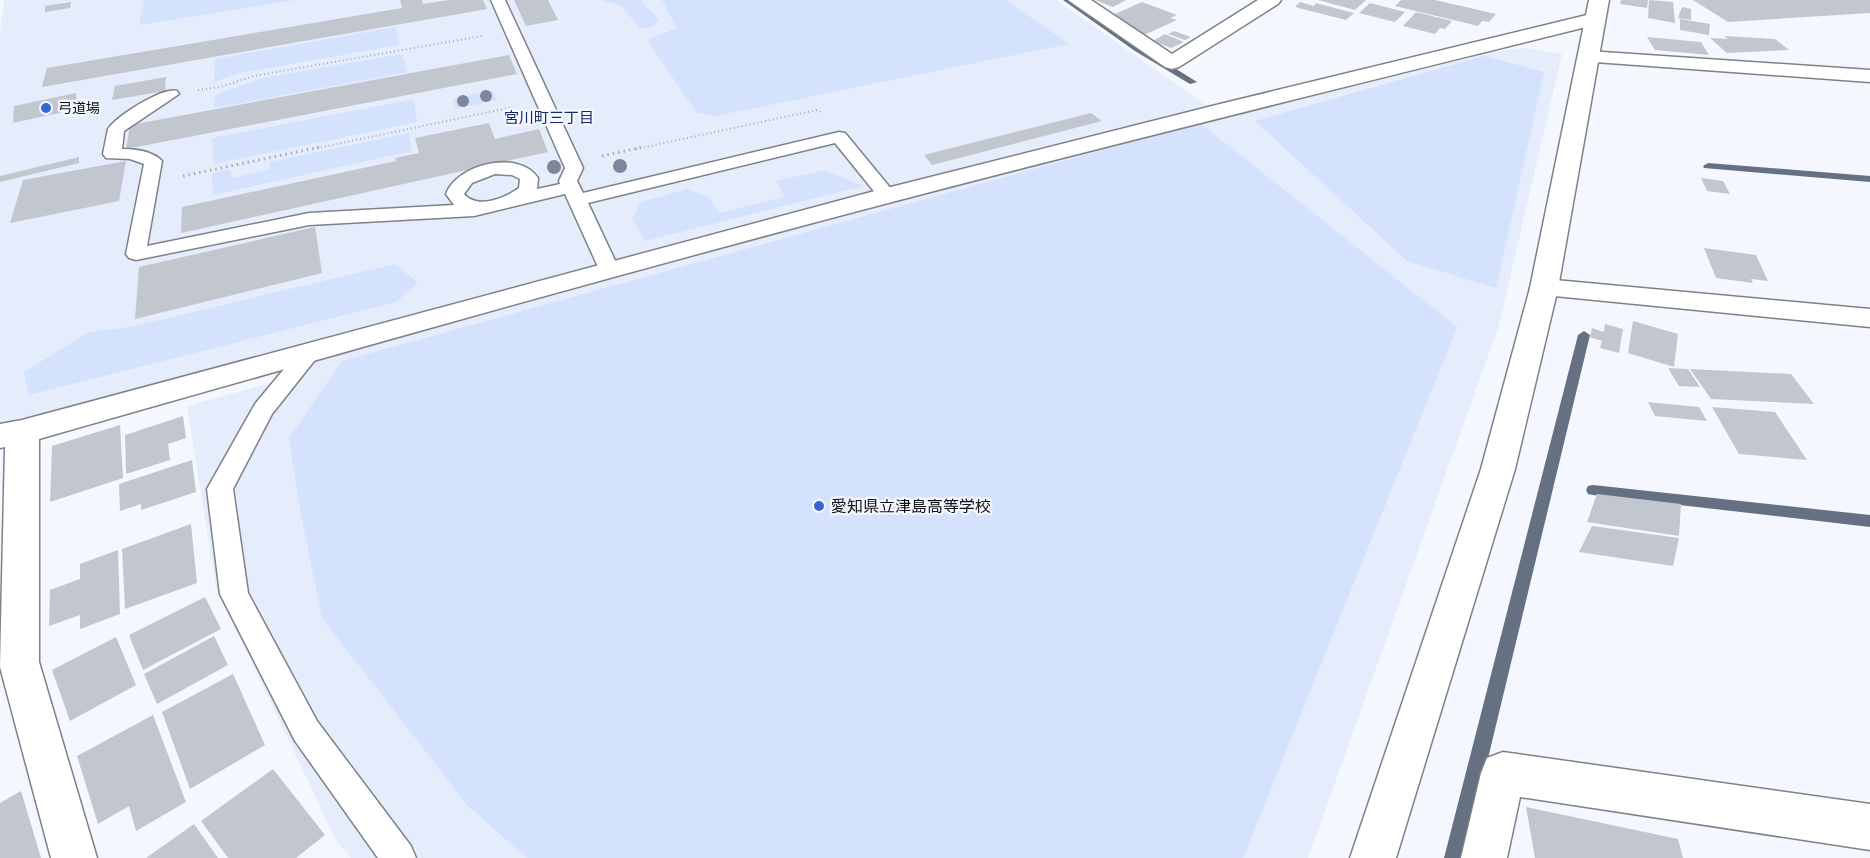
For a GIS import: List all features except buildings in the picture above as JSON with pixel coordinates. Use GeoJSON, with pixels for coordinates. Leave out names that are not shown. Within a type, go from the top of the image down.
{"type":"FeatureCollection","features":[{"type":"Feature","properties":{"kind":"street"},"geometry":{"type":"LineString","coordinates":[[1078,0],[1172,63],[1271,0]]}},
{"type":"Feature","properties":{"kind":"street"},"geometry":{"type":"LineString","coordinates":[[74,858],[19,662],[11,434],[609,269],[1597,10],[1544,288],[1498,469],[1373,858]]}},
{"type":"Feature","properties":{"kind":"street"},"geometry":{"type":"LineString","coordinates":[[1588,57],[1870,75]]}},
{"type":"Feature","properties":{"kind":"street"},"geometry":{"type":"LineString","coordinates":[[1544,288],[1870,318]]}},
{"type":"Feature","properties":{"kind":"street"},"geometry":{"type":"LineString","coordinates":[[1484,858],[1503,773],[1870,827]]}},
{"type":"Feature","properties":{"kind":"lane"},"geometry":{"type":"LineString","coordinates":[[498,0],[572,163],[574,168],[568,181],[609,269]]}},
{"type":"Feature","properties":{"kind":"lane"},"geometry":{"type":"LineString","coordinates":[[171,94],[153,103],[116,129],[112,154],[132,154],[153,161],[136,254],[309,219],[474,210],[574,194],[839,137],[888,196]]}},
{"type":"Feature","properties":{"kind":"lane"},"geometry":{"type":"LineString","coordinates":[[310,351],[263,410],[220,489],[234,594],[306,731],[399,858]]}},
{"type":"Feature","properties":{"kind":"path"},"geometry":{"type":"LineString","coordinates":[[171,94],[220,87],[254,76],[512,31]]}},
{"type":"Feature","properties":{"kind":"path"},"geometry":{"type":"LineString","coordinates":[[149,183],[544,101]]}},
{"type":"Feature","properties":{"kind":"path"},"geometry":{"type":"LineString","coordinates":[[572,163],[817,110],[839,137]]}},
{"type":"Feature","properties":{"kind":"shaded area","name":"愛知県立津島高等学校"},"geometry":{"type":"Polygon","coordinates":[[[4,0],[1056,0],[1223,117],[1472,54],[1527,48],[1562,54],[1499,325],[1308,858],[351,858],[337,842],[216,588],[187,406],[275,382],[277,354],[0,424],[0,33],[4,0]]]}},
{"type":"Feature","properties":{"kind":"shaded area"},"geometry":{"type":"Polygon","coordinates":[[[144,0],[295,0],[139,25],[144,0]]]}},
{"type":"Feature","properties":{"kind":"shaded area"},"geometry":{"type":"Polygon","coordinates":[[[601,0],[644,0],[641,2],[659,19],[652,27],[639,28],[622,6],[601,0]]]}},
{"type":"Feature","properties":{"kind":"shaded area"},"geometry":{"type":"Polygon","coordinates":[[[662,0],[1006,0],[1069,44],[715,116],[697,113],[647,40],[677,28],[662,0]]]}},
{"type":"Feature","properties":{"kind":"shaded area"},"geometry":{"type":"Polygon","coordinates":[[[396,27],[399,45],[239,73],[214,82],[215,59],[396,27]]]}},
{"type":"Feature","properties":{"kind":"shaded area"},"geometry":{"type":"Polygon","coordinates":[[[402,54],[407,72],[214,108],[215,95],[263,78],[402,54]]]}},
{"type":"Feature","properties":{"kind":"shaded area"},"geometry":{"type":"Polygon","coordinates":[[[1484,56],[1544,72],[1496,288],[1407,261],[1255,121],[1484,56]]]}},
{"type":"Feature","properties":{"kind":"shaded area"},"geometry":{"type":"Polygon","coordinates":[[[492,90],[497,100],[456,109],[453,99],[492,90]]]}},
{"type":"Feature","properties":{"kind":"shaded area"},"geometry":{"type":"Polygon","coordinates":[[[414,99],[417,122],[214,164],[212,138],[414,99]]]}},
{"type":"Feature","properties":{"kind":"shaded area"},"geometry":{"type":"Polygon","coordinates":[[[1200,123],[1457,327],[1243,858],[527,858],[469,807],[322,618],[299,504],[289,438],[342,361],[1200,123]]]}},
{"type":"Feature","properties":{"kind":"shaded area"},"geometry":{"type":"Polygon","coordinates":[[[409,133],[412,151],[213,195],[212,173],[230,169],[233,178],[270,169],[270,162],[409,133]]]}},
{"type":"Feature","properties":{"kind":"shaded area"},"geometry":{"type":"Polygon","coordinates":[[[824,170],[863,186],[645,241],[632,219],[641,202],[688,189],[709,197],[719,213],[785,197],[776,181],[824,170]]]}},
{"type":"Feature","properties":{"kind":"shaded area"},"geometry":{"type":"Polygon","coordinates":[[[395,264],[418,283],[396,302],[29,395],[24,372],[89,332],[130,327],[395,264]]]}},
{"type":"Feature","properties":{"kind":"waterway"},"geometry":{"type":"LineString","coordinates":[[1067,0],[1138,49],[1193,82]]}},
{"type":"Feature","properties":{"kind":"waterway"},"geometry":{"type":"LineString","coordinates":[[1708,166],[1870,179]]}},
{"type":"Feature","properties":{"kind":"waterway"},"geometry":{"type":"LineString","coordinates":[[1454,858],[1584,335]]}},
{"type":"Feature","properties":{"kind":"waterway"},"geometry":{"type":"LineString","coordinates":[[1593,490],[1870,521]]}},
{"type":"Feature","properties":{"kind":"place","name":"弓道場"},"geometry":{"type":"Point","coordinates":[46,108]}},
{"type":"Feature","properties":{"kind":"place","name":"愛知県立津島高等学校"},"geometry":{"type":"Point","coordinates":[819,506]}},
{"type":"Feature","properties":{"kind":"district","name":"宮川町三丁目"},"geometry":{"type":"Point","coordinates":[549,118]}}]}
